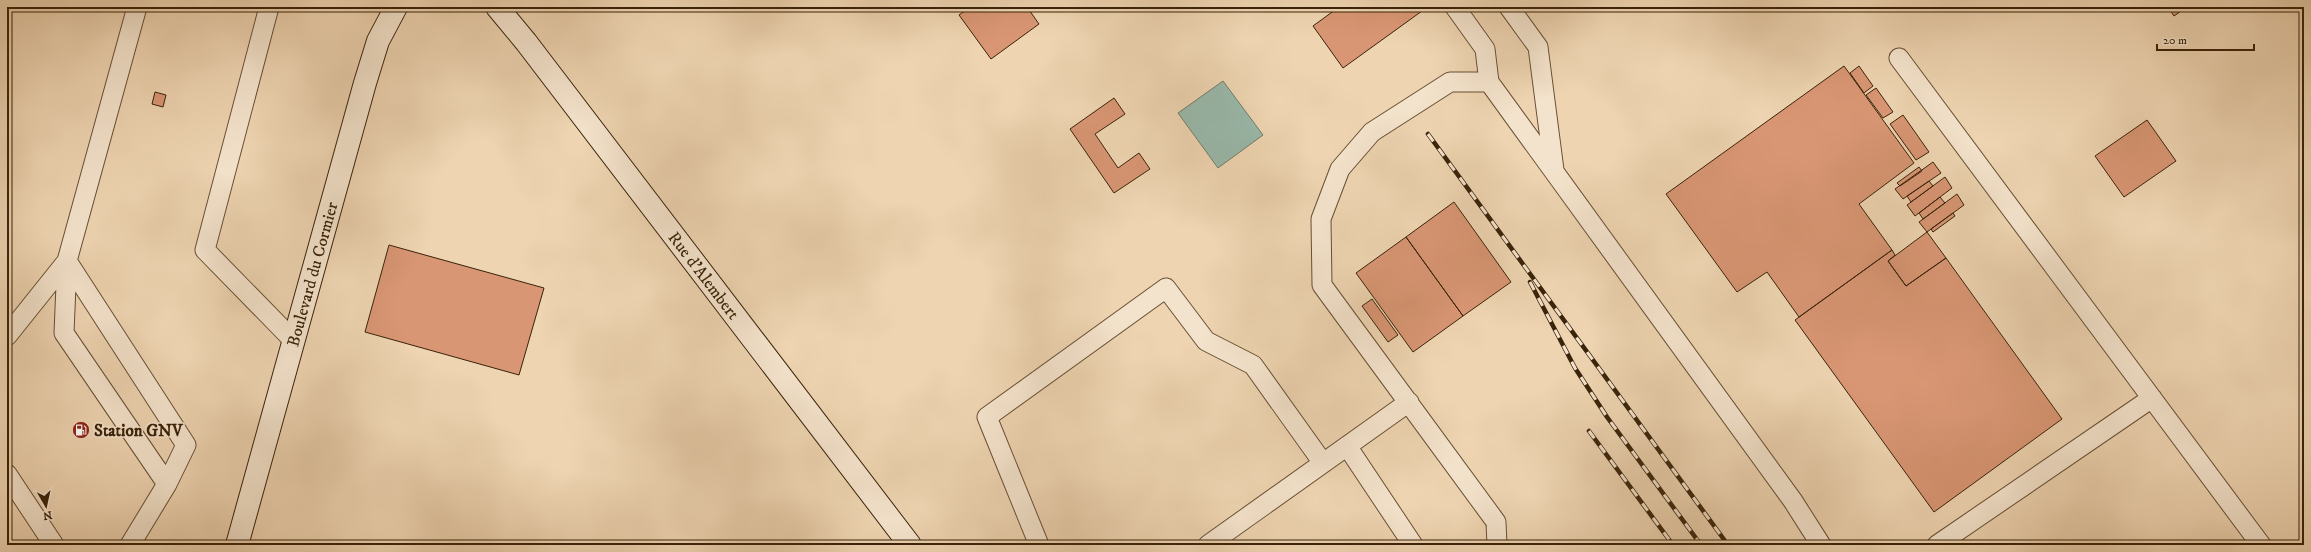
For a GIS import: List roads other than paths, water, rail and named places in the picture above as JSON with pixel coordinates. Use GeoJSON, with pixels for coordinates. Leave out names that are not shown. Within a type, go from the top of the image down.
{"type":"FeatureCollection","features":[{"type":"Feature","properties":{"kind":"street","name":"Boulevard du Cormier"},"geometry":{"type":"LineString","coordinates":[[237,545],[365,83],[378,41],[396,7]]}},
{"type":"Feature","properties":{"kind":"street","name":"Rue d’Alembert"},"geometry":{"type":"LineString","coordinates":[[497,7],[526,42],[910,545]]}},
{"type":"Feature","properties":{"kind":"lane"},"geometry":{"type":"LineString","coordinates":[[137,7],[67,262],[64,333],[166,484]]}},
{"type":"Feature","properties":{"kind":"lane"},"geometry":{"type":"LineString","coordinates":[[269,7],[205,250],[294,341]]}},
{"type":"Feature","properties":{"kind":"lane"},"geometry":{"type":"LineString","coordinates":[[1455,7],[1485,49],[1489,82],[1793,501],[1821,545]]}},
{"type":"Feature","properties":{"kind":"lane"},"geometry":{"type":"LineString","coordinates":[[1509,7],[1538,47],[1554,171]]}},
{"type":"Feature","properties":{"kind":"lane"},"geometry":{"type":"LineString","coordinates":[[1899,58],[2260,545]]}},
{"type":"Feature","properties":{"kind":"lane"},"geometry":{"type":"LineString","coordinates":[[1489,82],[1450,82],[1372,132],[1340,169],[1321,219],[1322,285],[1496,522],[1497,545]]}},
{"type":"Feature","properties":{"kind":"lane"},"geometry":{"type":"LineString","coordinates":[[7,336],[67,262]]}},
{"type":"Feature","properties":{"kind":"lane"},"geometry":{"type":"LineString","coordinates":[[67,262],[186,444],[166,484],[130,545]]}},
{"type":"Feature","properties":{"kind":"lane"},"geometry":{"type":"LineString","coordinates":[[1039,545],[986,417],[1166,288],[1206,341],[1252,365],[1323,463]]}},
{"type":"Feature","properties":{"kind":"lane"},"geometry":{"type":"LineString","coordinates":[[1937,545],[2152,398]]}},
{"type":"Feature","properties":{"kind":"lane"},"geometry":{"type":"LineString","coordinates":[[1208,545],[1409,402]]}},
{"type":"Feature","properties":{"kind":"lane"},"geometry":{"type":"LineString","coordinates":[[1347,446],[1413,545]]}},
{"type":"Feature","properties":{"kind":"lane"},"geometry":{"type":"LineString","coordinates":[[7,474],[54,545]]}},
{"type":"Feature","properties":{"kind":"railway"},"geometry":{"type":"LineString","coordinates":[[1428,134],[1728,545]]}},
{"type":"Feature","properties":{"kind":"railway"},"geometry":{"type":"LineString","coordinates":[[1530,282],[1575,368],[1607,417],[1701,545]]}},
{"type":"Feature","properties":{"kind":"railway"},"geometry":{"type":"LineString","coordinates":[[1589,431],[1673,545]]}},
{"type":"Feature","properties":{"kind":"place","name":"Station GNV"},"geometry":{"type":"Point","coordinates":[81,430]}}]}
